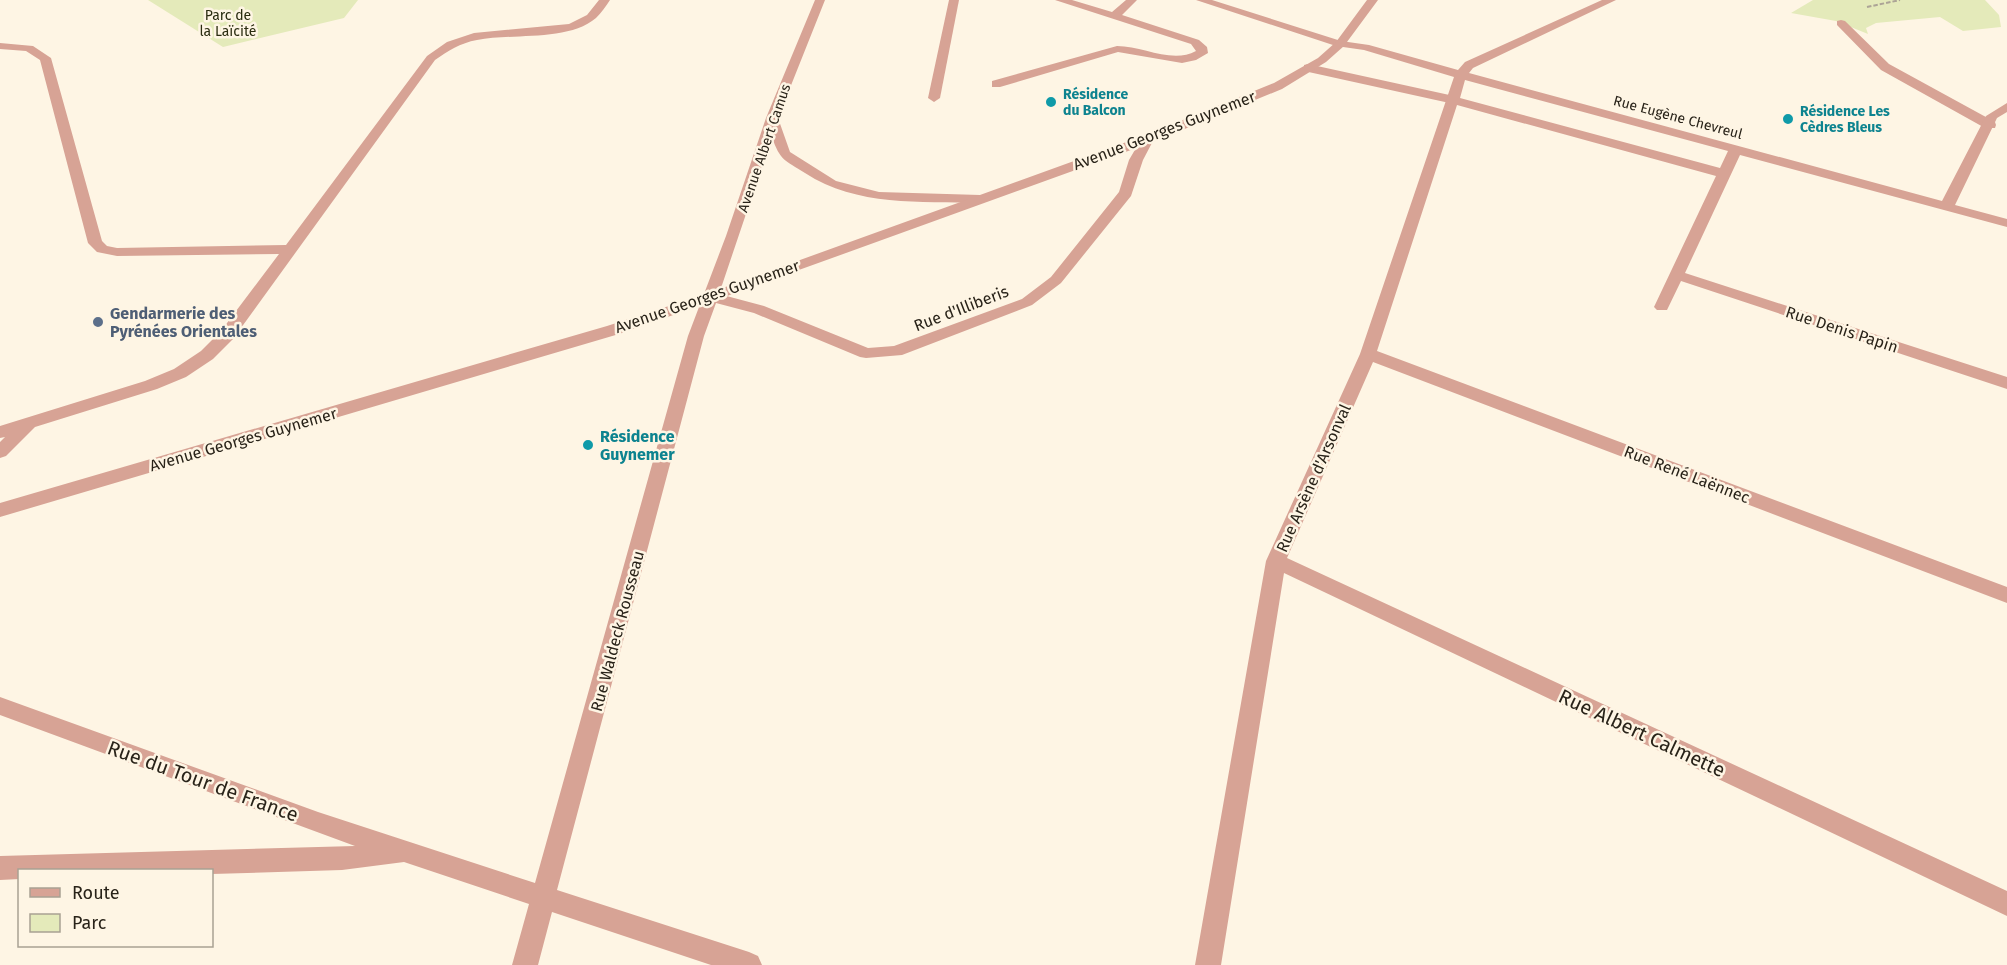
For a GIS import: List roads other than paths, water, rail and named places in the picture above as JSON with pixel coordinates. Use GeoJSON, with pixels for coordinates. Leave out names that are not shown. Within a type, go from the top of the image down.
{"type":"FeatureCollection","features":[{"type":"Feature","properties":{"kind":"street"},"geometry":{"type":"LineString","coordinates":[[0,432],[151,385],[180,373],[207,355],[227,335],[440,48],[451,42],[483,33],[556,30],[576,25],[593,17],[605,0]]}},
{"type":"Feature","properties":{"kind":"street","name":"Avenue Albert Camus"},"geometry":{"type":"LineString","coordinates":[[711,297],[772,118],[820,0]]}},
{"type":"Feature","properties":{"kind":"street"},"geometry":{"type":"LineString","coordinates":[[934,98],[954,0]]}},
{"type":"Feature","properties":{"kind":"street"},"geometry":{"type":"LineString","coordinates":[[996,84],[1129,47],[1180,60],[1194,59],[1202,53],[1201,47],[1195,42],[1060,0]]}},
{"type":"Feature","properties":{"kind":"street"},"geometry":{"type":"LineString","coordinates":[[1114,16],[1132,0]]}},
{"type":"Feature","properties":{"kind":"street","name":"Rue Eugène Chevreul"},"geometry":{"type":"LineString","coordinates":[[1205,0],[1340,44],[1365,47],[2007,223]]}},
{"type":"Feature","properties":{"kind":"street","name":"Avenue Georges Guynemer"},"geometry":{"type":"LineString","coordinates":[[0,510],[613,330],[711,297],[1148,139],[1278,86],[1322,60],[1340,44],[1373,0]]}},
{"type":"Feature","properties":{"kind":"street"},"geometry":{"type":"LineString","coordinates":[[1461,75],[1469,66],[1611,0]]}},
{"type":"Feature","properties":{"kind":"street"},"geometry":{"type":"LineString","coordinates":[[1841,23],[1885,67],[1990,125]]}},
{"type":"Feature","properties":{"kind":"street"},"geometry":{"type":"LineString","coordinates":[[0,46],[29,48],[45,58],[95,243],[102,249],[117,252],[290,249]]}},
{"type":"Feature","properties":{"kind":"street"},"geometry":{"type":"LineString","coordinates":[[1308,68],[1454,100],[1725,174]]}},
{"type":"Feature","properties":{"kind":"street","name":"Rue Arsène d'Arsonval"},"geometry":{"type":"LineString","coordinates":[[1208,965],[1276,561],[1368,354],[1461,75]]}},
{"type":"Feature","properties":{"kind":"street"},"geometry":{"type":"LineString","coordinates":[[1947,206],[1990,125],[1992,116],[2007,107]]}},
{"type":"Feature","properties":{"kind":"street"},"geometry":{"type":"LineString","coordinates":[[772,118],[784,154],[831,184],[879,196],[980,199]]}},
{"type":"Feature","properties":{"kind":"street","name":"Rue d'Illiberis"},"geometry":{"type":"LineString","coordinates":[[711,297],[759,309],[866,353],[896,351],[1027,302],[1056,280],[1126,193],[1136,160],[1148,139]]}},
{"type":"Feature","properties":{"kind":"street"},"geometry":{"type":"LineString","coordinates":[[1662,307],[1736,148]]}},
{"type":"Feature","properties":{"kind":"street","name":"Rue Denis Papin"},"geometry":{"type":"LineString","coordinates":[[1677,275],[2007,383]]}},
{"type":"Feature","properties":{"kind":"street","name":"Rue Waldeck Rousseau"},"geometry":{"type":"LineString","coordinates":[[525,965],[696,336],[711,297]]}},
{"type":"Feature","properties":{"kind":"street","name":"Rue René Laënnec"},"geometry":{"type":"LineString","coordinates":[[1368,354],[2007,595]]}},
{"type":"Feature","properties":{"kind":"street"},"geometry":{"type":"LineString","coordinates":[[0,452],[29,423]]}},
{"type":"Feature","properties":{"kind":"street","name":"Rue Albert Calmette"},"geometry":{"type":"LineString","coordinates":[[1276,561],[2007,904]]}},
{"type":"Feature","properties":{"kind":"street","name":"Rue du Tour de France"},"geometry":{"type":"LineString","coordinates":[[0,706],[318,823],[544,896]]}},
{"type":"Feature","properties":{"kind":"street"},"geometry":{"type":"LineString","coordinates":[[0,868],[342,859],[406,852]]}},
{"type":"Feature","properties":{"kind":"street"},"geometry":{"type":"LineString","coordinates":[[544,896],[749,965]]}},
{"type":"Feature","properties":{"kind":"place","name":"Résidence du Balcon"},"geometry":{"type":"Point","coordinates":[1051,102]}},
{"type":"Feature","properties":{"kind":"place","name":"Résidence Les Cèdres Bleus"},"geometry":{"type":"Point","coordinates":[1788,119]}},
{"type":"Feature","properties":{"kind":"place","name":"Gendarmerie des Pyrénées Orientales"},"geometry":{"type":"Point","coordinates":[98,322]}},
{"type":"Feature","properties":{"kind":"place","name":"Résidence Guynemer"},"geometry":{"type":"Point","coordinates":[588,445]}},
{"type":"Feature","properties":{"kind":"park label","name":"Parc de la Laïcité"},"geometry":{"type":"Point","coordinates":[228,24]}}]}
